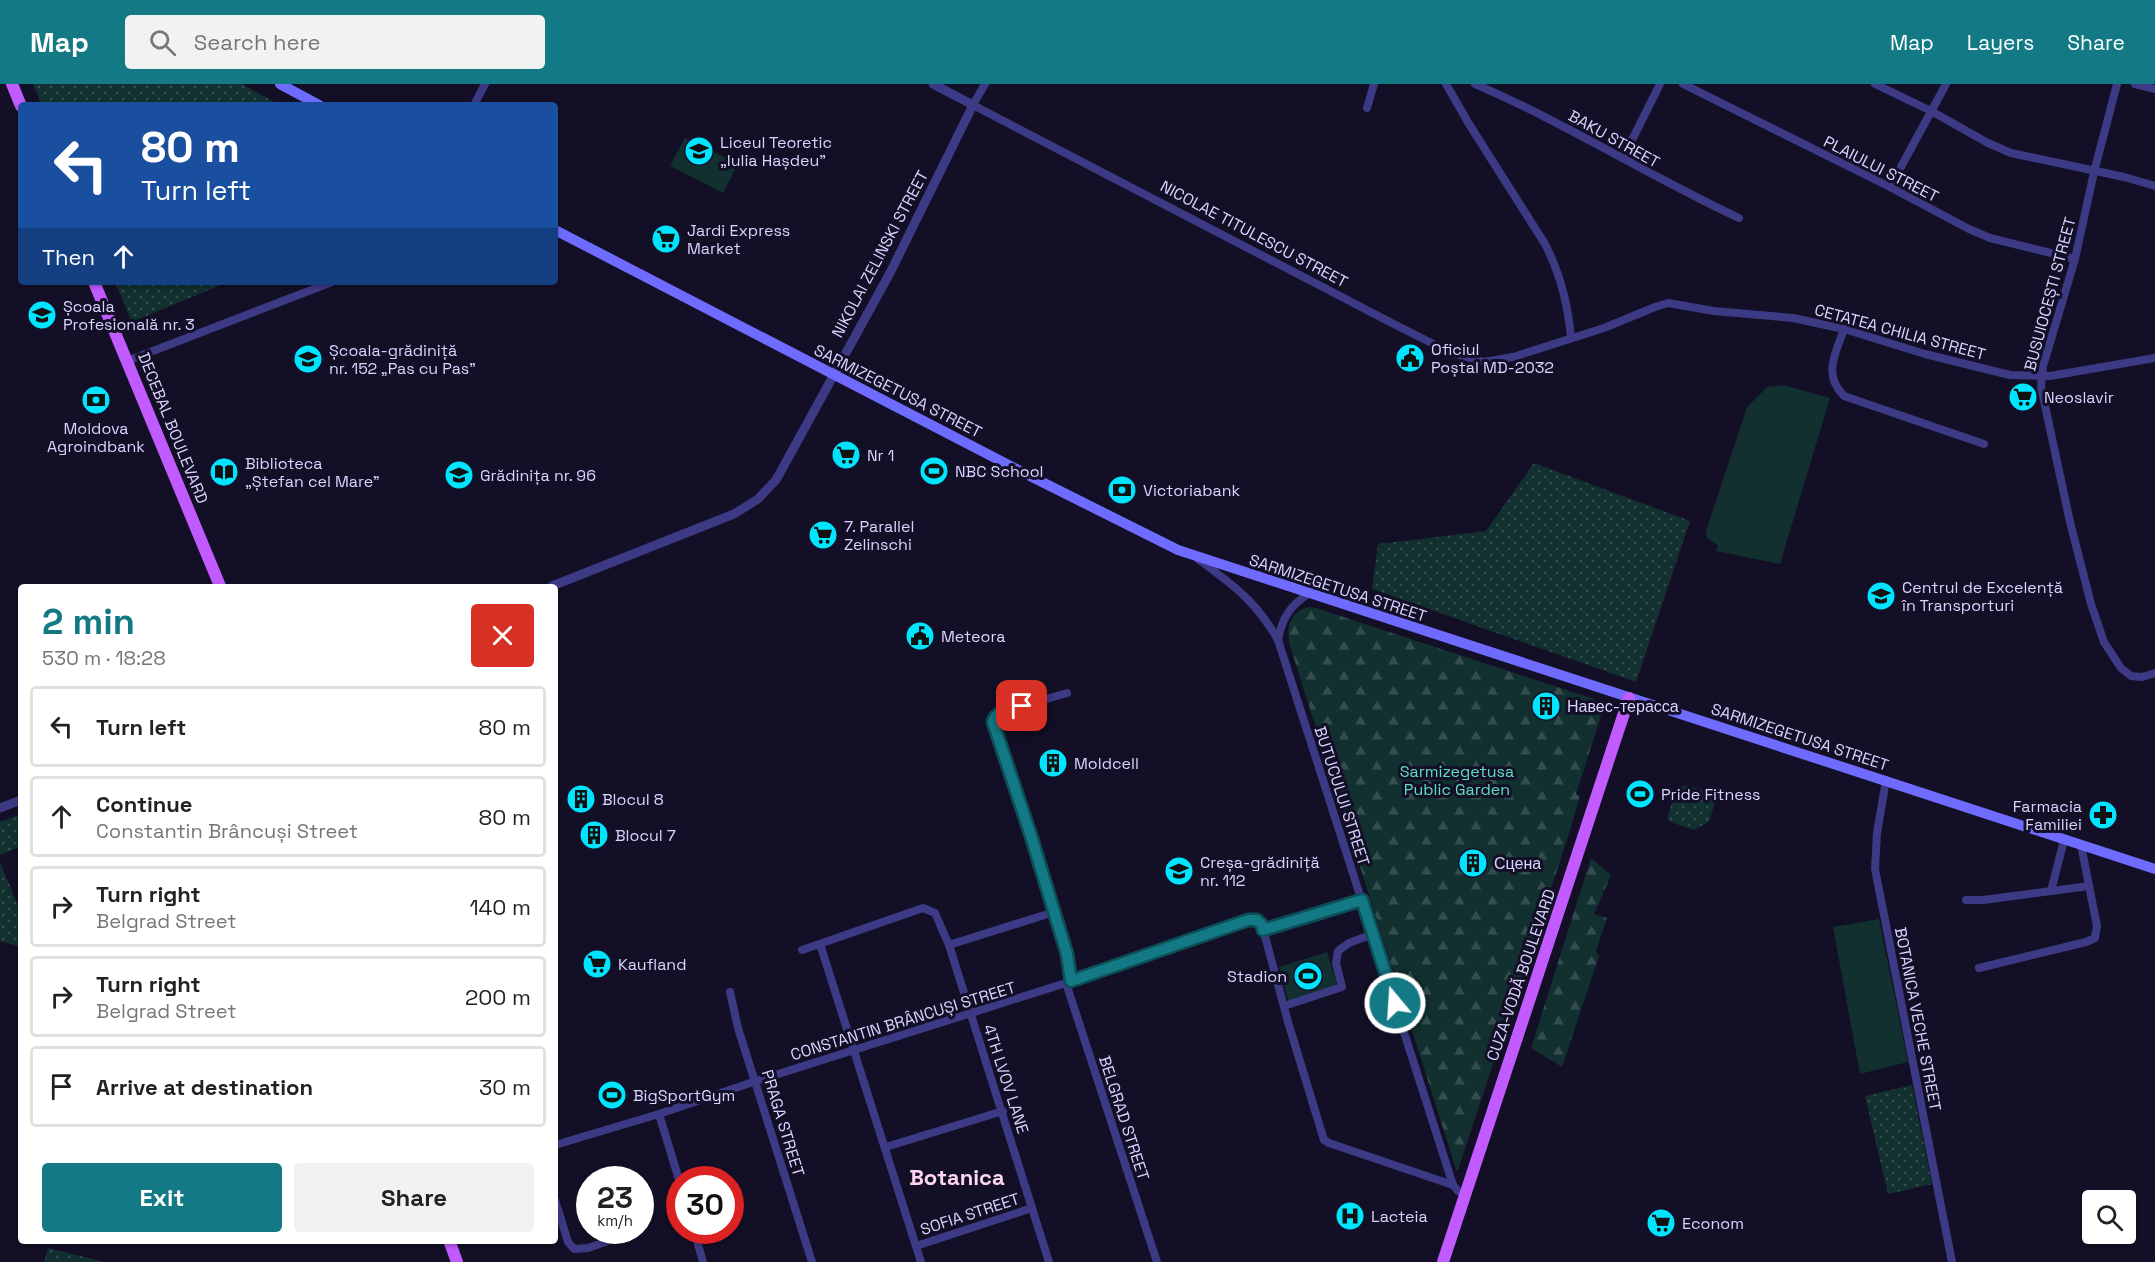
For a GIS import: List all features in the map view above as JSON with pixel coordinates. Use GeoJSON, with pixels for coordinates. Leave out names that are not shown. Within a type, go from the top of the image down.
{"type":"FeatureCollection","features":[{"type":"Feature","properties":{"kind":"main road"},"geometry":{"type":"LineString","coordinates":[[12,84],[19,102]]}},
{"type":"Feature","properties":{"kind":"main road"},"geometry":{"type":"LineString","coordinates":[[280,84],[313,102]]}},
{"type":"Feature","properties":{"kind":"main road","name":"SARMIZEGETUSA STREET"},"geometry":{"type":"LineString","coordinates":[[558,232],[1156,541],[1196,558],[2155,869]]}},
{"type":"Feature","properties":{"kind":"main road","name":"DECEBAL BOULEVARD"},"geometry":{"type":"LineString","coordinates":[[95,285],[219,584]]}},
{"type":"Feature","properties":{"kind":"main road","name":"CUZA-VODĂ BOULEVARD"},"geometry":{"type":"LineString","coordinates":[[1443,1262],[1629,698]]}},
{"type":"Feature","properties":{"kind":"main road"},"geometry":{"type":"LineString","coordinates":[[450,1244],[456,1262]]}},
{"type":"Feature","properties":{"kind":"street"},"geometry":{"type":"LineString","coordinates":[[476,102],[485,84]]}},
{"type":"Feature","properties":{"kind":"street","name":"NICOLAE TITULESCU STREET"},"geometry":{"type":"LineString","coordinates":[[933,84],[1458,355],[1477,361],[1492,362],[1571,338]]}},
{"type":"Feature","properties":{"kind":"street"},"geometry":{"type":"LineString","coordinates":[[973,105],[984,84]]}},
{"type":"Feature","properties":{"kind":"street"},"geometry":{"type":"LineString","coordinates":[[1367,108],[1374,84]]}},
{"type":"Feature","properties":{"kind":"street"},"geometry":{"type":"LineString","coordinates":[[1446,84],[1545,244],[1555,264],[1565,296],[1571,338]]}},
{"type":"Feature","properties":{"kind":"street","name":"BAKU STREET"},"geometry":{"type":"LineString","coordinates":[[1475,84],[1561,124],[1673,187],[1739,218]]}},
{"type":"Feature","properties":{"kind":"street"},"geometry":{"type":"LineString","coordinates":[[1623,158],[1660,84]]}},
{"type":"Feature","properties":{"kind":"street","name":"PLAIULUI STREET"},"geometry":{"type":"LineString","coordinates":[[1683,84],[1969,229],[1990,238],[2075,259]]}},
{"type":"Feature","properties":{"kind":"street"},"geometry":{"type":"LineString","coordinates":[[1875,84],[2006,151],[2155,186]]}},
{"type":"Feature","properties":{"kind":"street"},"geometry":{"type":"LineString","coordinates":[[1890,187],[1946,84]]}},
{"type":"Feature","properties":{"kind":"street","name":"BUSUIOCEȘTI STREET"},"geometry":{"type":"LineString","coordinates":[[2118,84],[2094,172],[2075,259],[2043,366],[2041,387],[2070,522],[2091,604],[2104,642],[2121,668],[2131,676],[2142,677],[2155,673]]}},
{"type":"Feature","properties":{"kind":"street"},"geometry":{"type":"LineString","coordinates":[[2135,84],[2155,89]]}},
{"type":"Feature","properties":{"kind":"street","name":"NIKOLAI ZELINSKI STREET"},"geometry":{"type":"LineString","coordinates":[[557,584],[734,514],[751,504],[776,480],[891,271],[973,105]]}},
{"type":"Feature","properties":{"kind":"street"},"geometry":{"type":"LineString","coordinates":[[127,361],[325,285]]}},
{"type":"Feature","properties":{"kind":"street","name":"CETATEA CHILIA STREET"},"geometry":{"type":"LineString","coordinates":[[1571,338],[1668,303],[1714,311],[1793,318],[1844,328],[1925,354],[2010,375],[2042,376],[2075,373],[2155,358]]}},
{"type":"Feature","properties":{"kind":"street"},"geometry":{"type":"LineString","coordinates":[[1844,328],[1832,372],[1833,381],[1845,396],[1984,444]]}},
{"type":"Feature","properties":{"kind":"street","name":"BUTUCULUI STREET"},"geometry":{"type":"LineString","coordinates":[[1196,558],[1234,585],[1253,602],[1278,640],[1453,1185]]}},
{"type":"Feature","properties":{"kind":"street"},"geometry":{"type":"LineString","coordinates":[[1278,640],[1280,626],[1287,613],[1296,602],[1308,594]]}},
{"type":"Feature","properties":{"kind":"street","name":"BELGRAD STREET"},"geometry":{"type":"LineString","coordinates":[[1067,693],[999,713],[993,719],[1067,954],[1069,982],[1157,1262]]}},
{"type":"Feature","properties":{"kind":"street","name":"BOTANICA VECHE STREET"},"geometry":{"type":"LineString","coordinates":[[1886,780],[1877,833],[1875,869],[1952,1262]]}},
{"type":"Feature","properties":{"kind":"street"},"geometry":{"type":"LineString","coordinates":[[0,808],[18,801]]}},
{"type":"Feature","properties":{"kind":"street"},"geometry":{"type":"LineString","coordinates":[[2051,891],[2064,840]]}},
{"type":"Feature","properties":{"kind":"street"},"geometry":{"type":"LineString","coordinates":[[1979,968],[2095,938],[2097,926],[2081,845]]}},
{"type":"Feature","properties":{"kind":"street"},"geometry":{"type":"LineString","coordinates":[[1966,900],[1983,900],[2090,886]]}},
{"type":"Feature","properties":{"kind":"street"},"geometry":{"type":"LineString","coordinates":[[1362,900],[1263,930],[1324,1140],[1453,1185],[1465,1194]]}},
{"type":"Feature","properties":{"kind":"street","name":"4TH LVOV LANE"},"geometry":{"type":"LineString","coordinates":[[820,944],[923,908],[935,912],[949,945],[1049,1262]]}},
{"type":"Feature","properties":{"kind":"street"},"geometry":{"type":"LineString","coordinates":[[949,945],[1054,912]]}},
{"type":"Feature","properties":{"kind":"street","name":"CONSTANTIN BRÂNCUȘI STREET"},"geometry":{"type":"LineString","coordinates":[[558,1144],[659,1114],[1069,982],[1248,920],[1257,920],[1263,930]]}},
{"type":"Feature","properties":{"kind":"street"},"geometry":{"type":"LineString","coordinates":[[1284,1006],[1342,987],[1336,963],[1338,951],[1349,943],[1373,934]]}},
{"type":"Feature","properties":{"kind":"street"},"geometry":{"type":"LineString","coordinates":[[802,950],[820,944],[921,1262]]}},
{"type":"Feature","properties":{"kind":"street","name":"PRAGA STREET"},"geometry":{"type":"LineString","coordinates":[[730,992],[738,1028],[812,1262]]}},
{"type":"Feature","properties":{"kind":"street"},"geometry":{"type":"LineString","coordinates":[[886,1147],[1003,1111]]}},
{"type":"Feature","properties":{"kind":"street"},"geometry":{"type":"LineString","coordinates":[[659,1114],[675,1166]]}},
{"type":"Feature","properties":{"kind":"street","name":"SOFIA STREET"},"geometry":{"type":"LineString","coordinates":[[916,1246],[1032,1208]]}},
{"type":"Feature","properties":{"kind":"street"},"geometry":{"type":"LineString","coordinates":[[558,1210],[568,1242],[574,1249],[599,1244]]}},
{"type":"Feature","properties":{"kind":"street"},"geometry":{"type":"LineString","coordinates":[[698,1244],[704,1262]]}},
{"type":"Feature","properties":{"kind":"green space"},"geometry":{"type":"Polygon","coordinates":[[[33,84],[241,84],[274,102],[41,102],[33,84]]]}},
{"type":"Feature","properties":{"kind":"green space"},"geometry":{"type":"Polygon","coordinates":[[[685,138],[738,164],[723,193],[670,166],[685,138]]]}},
{"type":"Feature","properties":{"kind":"green space"},"geometry":{"type":"Polygon","coordinates":[[[116,285],[221,285],[132,322],[116,285]]]}},
{"type":"Feature","properties":{"kind":"green space"},"geometry":{"type":"Polygon","coordinates":[[[1783,385],[1830,398],[1780,564],[1716,551],[1718,545],[1707,538],[1706,531],[1747,407],[1767,387],[1783,385]]]}},
{"type":"Feature","properties":{"kind":"green space"},"geometry":{"type":"Polygon","coordinates":[[[1534,463],[1690,521],[1636,682],[1372,589],[1378,544],[1486,531],[1534,463]]]}},
{"type":"Feature","properties":{"kind":"green space","name":"Sarmizegetusa Public Garden"},"geometry":{"type":"Polygon","coordinates":[[[1309,607],[1594,699],[1601,706],[1602,713],[1576,794],[1580,796],[1568,837],[1458,1170],[1291,649],[1289,630],[1292,618],[1296,613],[1309,607]]]}},
{"type":"Feature","properties":{"kind":"green space"},"geometry":{"type":"Polygon","coordinates":[[[1686,785],[1717,795],[1709,822],[1693,830],[1669,821],[1668,817],[1675,790],[1686,785]]]}},
{"type":"Feature","properties":{"kind":"green space"},"geometry":{"type":"Polygon","coordinates":[[[18,815],[18,847],[0,855],[0,822],[18,815]]]}},
{"type":"Feature","properties":{"kind":"green space"},"geometry":{"type":"Polygon","coordinates":[[[1591,858],[1611,875],[1594,914],[1607,918],[1596,951],[1599,956],[1562,1067],[1531,1048],[1591,858]]]}},
{"type":"Feature","properties":{"kind":"green space"},"geometry":{"type":"Polygon","coordinates":[[[0,862],[18,906],[18,946],[0,941],[0,862]]]}},
{"type":"Feature","properties":{"kind":"green space"},"geometry":{"type":"Polygon","coordinates":[[[1879,919],[1908,1062],[1860,1074],[1833,927],[1879,919]]]}},
{"type":"Feature","properties":{"kind":"green space","name":"Stadion"},"geometry":{"type":"Polygon","coordinates":[[[1327,952],[1337,985],[1288,1001],[1279,967],[1327,952]]]}},
{"type":"Feature","properties":{"kind":"green space"},"geometry":{"type":"Polygon","coordinates":[[[1912,1085],[1932,1184],[1888,1194],[1865,1096],[1912,1085]]]}},
{"type":"Feature","properties":{"kind":"green space"},"geometry":{"type":"Polygon","coordinates":[[[48,1248],[105,1262],[44,1262],[48,1248]]]}},
{"type":"Feature","properties":{"kind":"place","name":"Liceul Teoretic „Iulia Hașdeu”"},"geometry":{"type":"Point","coordinates":[699,151]}},
{"type":"Feature","properties":{"kind":"place","name":"Jardi Express Market"},"geometry":{"type":"Point","coordinates":[666,239]}},
{"type":"Feature","properties":{"kind":"place","name":"Școala Profesională nr. 3"},"geometry":{"type":"Point","coordinates":[42,315]}},
{"type":"Feature","properties":{"kind":"place","name":"Oficiul Poștal MD-2032"},"geometry":{"type":"Point","coordinates":[1410,358]}},
{"type":"Feature","properties":{"kind":"place","name":"Școala-grădiniță nr. 152 „Pas cu Pas”"},"geometry":{"type":"Point","coordinates":[308,359]}},
{"type":"Feature","properties":{"kind":"place","name":"Neoslavir"},"geometry":{"type":"Point","coordinates":[2023,397]}},
{"type":"Feature","properties":{"kind":"place","name":"Moldova Agroindbank"},"geometry":{"type":"Point","coordinates":[96,400]}},
{"type":"Feature","properties":{"kind":"place","name":"Nr 1"},"geometry":{"type":"Point","coordinates":[846,455]}},
{"type":"Feature","properties":{"kind":"place","name":"NBC School"},"geometry":{"type":"Point","coordinates":[934,471]}},
{"type":"Feature","properties":{"kind":"place","name":"Biblioteca „Ștefan cel Mare”"},"geometry":{"type":"Point","coordinates":[224,472]}},
{"type":"Feature","properties":{"kind":"place","name":"Grădinița nr. 96"},"geometry":{"type":"Point","coordinates":[459,475]}},
{"type":"Feature","properties":{"kind":"place","name":"Victoriabank"},"geometry":{"type":"Point","coordinates":[1122,490]}},
{"type":"Feature","properties":{"kind":"place","name":"7. Parallel Zelinschi"},"geometry":{"type":"Point","coordinates":[823,535]}},
{"type":"Feature","properties":{"kind":"place","name":"Centrul de Excelență în Transporturi"},"geometry":{"type":"Point","coordinates":[1881,596]}},
{"type":"Feature","properties":{"kind":"place","name":"Meteora"},"geometry":{"type":"Point","coordinates":[920,636]}},
{"type":"Feature","properties":{"kind":"place","name":"Навес-терасса"},"geometry":{"type":"Point","coordinates":[1546,706]}},
{"type":"Feature","properties":{"kind":"place","name":"Moldcell"},"geometry":{"type":"Point","coordinates":[1053,763]}},
{"type":"Feature","properties":{"kind":"place","name":"Pride Fitness"},"geometry":{"type":"Point","coordinates":[1640,794]}},
{"type":"Feature","properties":{"kind":"place","name":"Blocul 8"},"geometry":{"type":"Point","coordinates":[581,799]}},
{"type":"Feature","properties":{"kind":"place","name":"Farmacia Familiei"},"geometry":{"type":"Point","coordinates":[2103,815]}},
{"type":"Feature","properties":{"kind":"place","name":"Blocul 7"},"geometry":{"type":"Point","coordinates":[594,835]}},
{"type":"Feature","properties":{"kind":"place","name":"Сцена"},"geometry":{"type":"Point","coordinates":[1473,863]}},
{"type":"Feature","properties":{"kind":"place","name":"Creșa-grădiniță nr. 112"},"geometry":{"type":"Point","coordinates":[1179,871]}},
{"type":"Feature","properties":{"kind":"place","name":"Kaufland"},"geometry":{"type":"Point","coordinates":[597,964]}},
{"type":"Feature","properties":{"kind":"place","name":"Stadion"},"geometry":{"type":"Point","coordinates":[1308,976]}},
{"type":"Feature","properties":{"kind":"place","name":"BigSportGym"},"geometry":{"type":"Point","coordinates":[612,1095]}},
{"type":"Feature","properties":{"kind":"place","name":"Lacteia"},"geometry":{"type":"Point","coordinates":[1350,1216]}},
{"type":"Feature","properties":{"kind":"place","name":"Econom"},"geometry":{"type":"Point","coordinates":[1661,1223]}},
{"type":"Feature","properties":{"kind":"district","name":"Botanica"},"geometry":{"type":"Point","coordinates":[957,1177]}},
{"type":"Feature","properties":{"kind":"route"},"geometry":{"type":"LineString","coordinates":[[1022,706],[996,714],[993,722],[1067,954],[1071,981],[1248,920],[1257,920],[1263,930],[1362,900],[1395,1003]]}}]}
